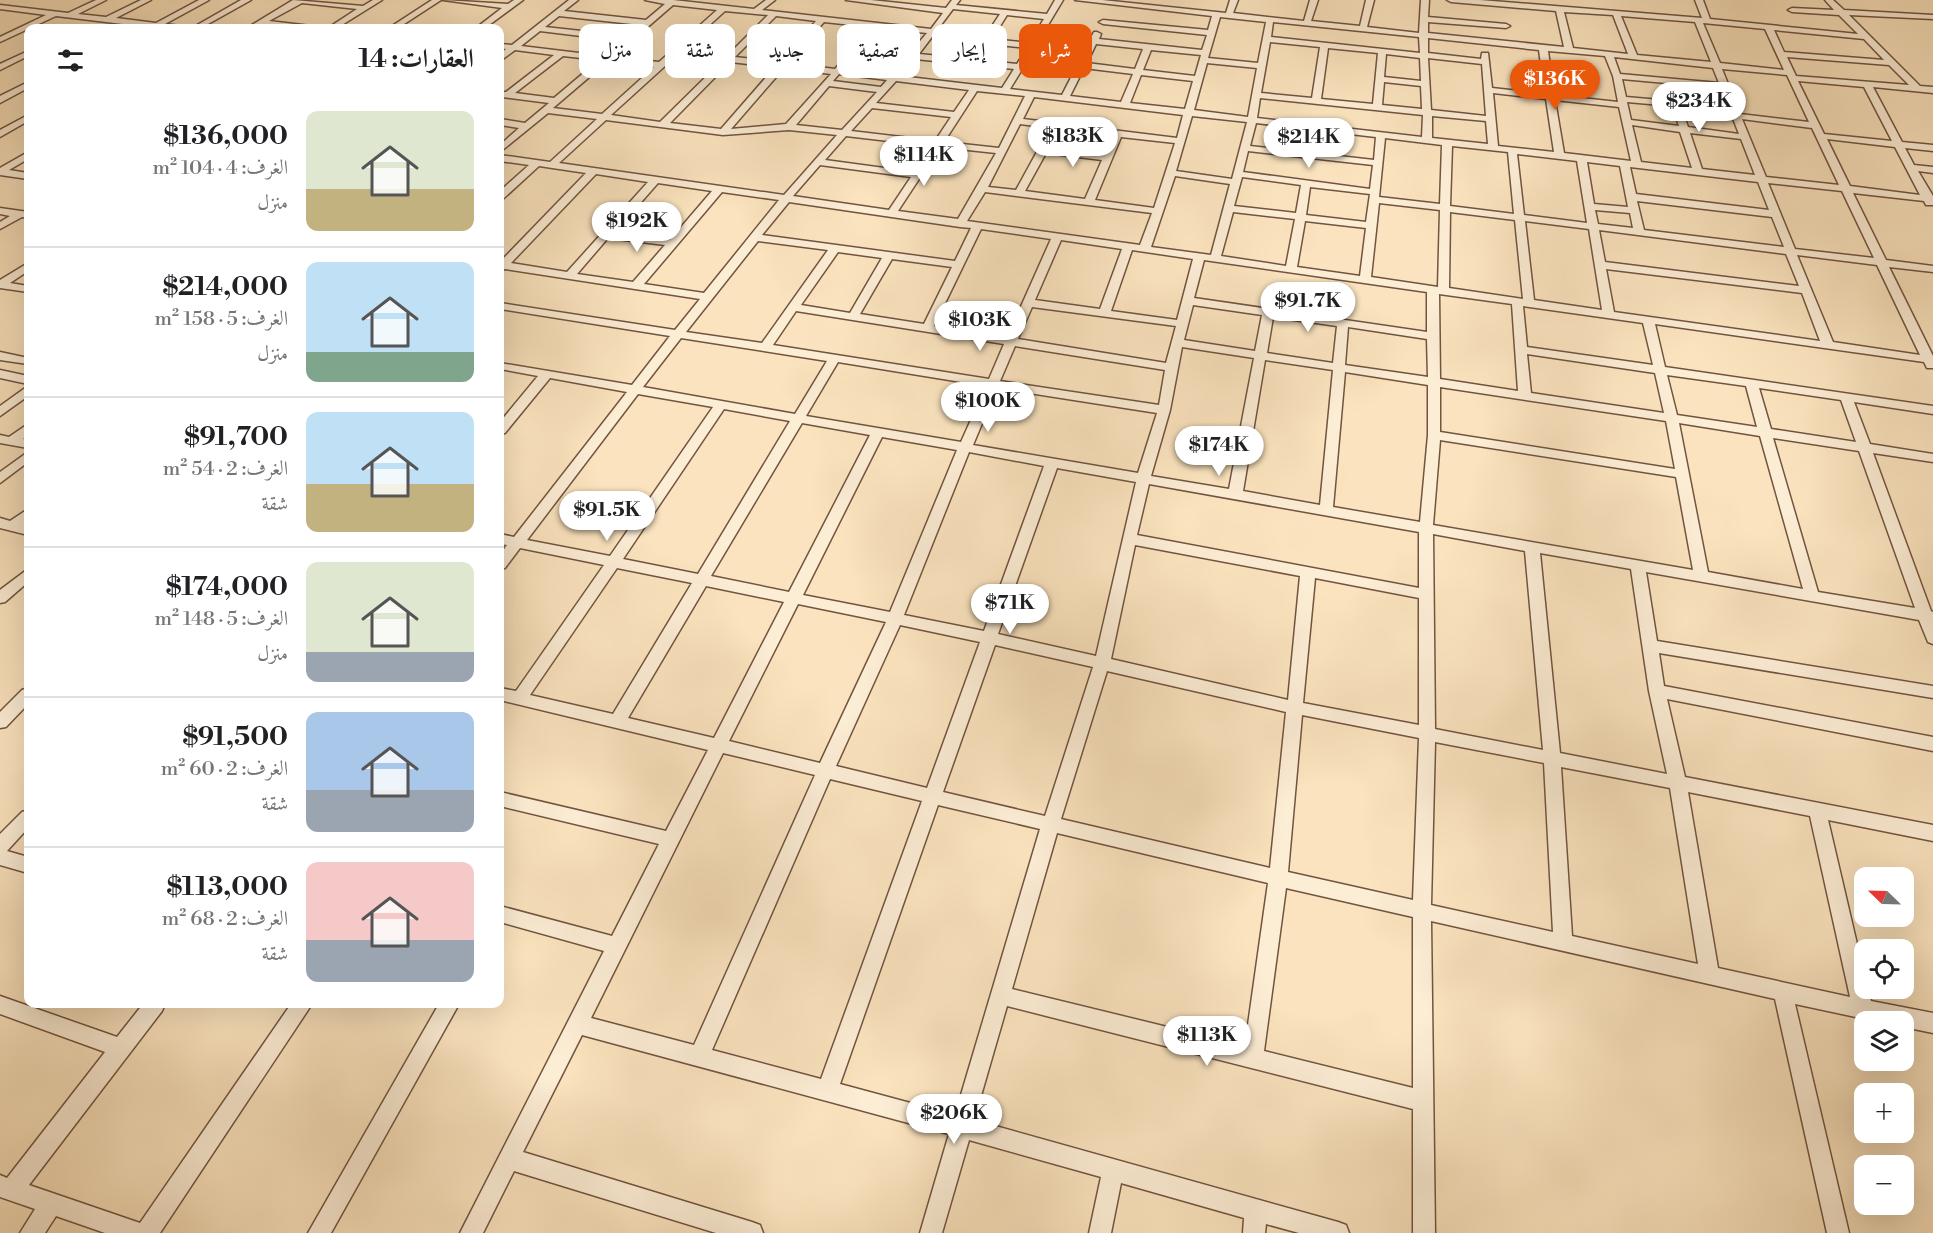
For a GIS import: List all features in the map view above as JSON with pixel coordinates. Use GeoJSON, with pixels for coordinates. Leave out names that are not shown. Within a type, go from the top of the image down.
{"type":"FeatureCollection","features":[{"type":"Feature","properties":{"kind":"street"},"geometry":{"type":"LineString","coordinates":[[69,16],[102,0]]}},
{"type":"Feature","properties":{"kind":"street"},"geometry":{"type":"LineString","coordinates":[[90,24],[147,0]]}},
{"type":"Feature","properties":{"kind":"street"},"geometry":{"type":"LineString","coordinates":[[160,24],[205,0]]}},
{"type":"Feature","properties":{"kind":"street"},"geometry":{"type":"LineString","coordinates":[[203,24],[247,0]]}},
{"type":"Feature","properties":{"kind":"street"},"geometry":{"type":"LineString","coordinates":[[258,24],[300,0],[364,8]]}},
{"type":"Feature","properties":{"kind":"street"},"geometry":{"type":"LineString","coordinates":[[338,24],[378,0]]}},
{"type":"Feature","properties":{"kind":"street"},"geometry":{"type":"LineString","coordinates":[[399,24],[437,0]]}},
{"type":"Feature","properties":{"kind":"street"},"geometry":{"type":"LineString","coordinates":[[447,0],[510,7]]}},
{"type":"Feature","properties":{"kind":"street"},"geometry":{"type":"LineString","coordinates":[[486,24],[519,0]]}},
{"type":"Feature","properties":{"kind":"street"},"geometry":{"type":"LineString","coordinates":[[504,55],[574,0]]}},
{"type":"Feature","properties":{"kind":"street"},"geometry":{"type":"LineString","coordinates":[[650,0],[708,3],[723,8],[822,19],[875,10],[952,6],[1050,17]]}},
{"type":"Feature","properties":{"kind":"street"},"geometry":{"type":"LineString","coordinates":[[756,11],[771,0]]}},
{"type":"Feature","properties":{"kind":"street"},"geometry":{"type":"LineString","coordinates":[[850,0],[875,10]]}},
{"type":"Feature","properties":{"kind":"street"},"geometry":{"type":"LineString","coordinates":[[1046,24],[1059,0]]}},
{"type":"Feature","properties":{"kind":"street"},"geometry":{"type":"LineString","coordinates":[[1079,0],[1124,2],[1423,36],[1717,65],[1867,85],[1926,89]]}},
{"type":"Feature","properties":{"kind":"street"},"geometry":{"type":"LineString","coordinates":[[1175,9],[1179,0]]}},
{"type":"Feature","properties":{"kind":"street"},"geometry":{"type":"LineString","coordinates":[[1229,15],[1233,0]]}},
{"type":"Feature","properties":{"kind":"street"},"geometry":{"type":"LineString","coordinates":[[1307,23],[1314,0]]}},
{"type":"Feature","properties":{"kind":"street"},"geometry":{"type":"LineString","coordinates":[[1363,29],[1370,0]]}},
{"type":"Feature","properties":{"kind":"street"},"geometry":{"type":"LineString","coordinates":[[1425,0],[1423,36],[1426,56],[1427,141]]}},
{"type":"Feature","properties":{"kind":"street"},"geometry":{"type":"LineString","coordinates":[[1451,0],[1702,20],[1866,37]]}},
{"type":"Feature","properties":{"kind":"street"},"geometry":{"type":"LineString","coordinates":[[1601,0],[1605,13]]}},
{"type":"Feature","properties":{"kind":"street"},"geometry":{"type":"LineString","coordinates":[[1698,0],[1702,20],[1724,86],[1759,178],[1828,345]]}},
{"type":"Feature","properties":{"kind":"street"},"geometry":{"type":"LineString","coordinates":[[1829,0],[1893,63],[1926,89],[1933,100]]}},
{"type":"Feature","properties":{"kind":"street"},"geometry":{"type":"LineString","coordinates":[[557,13],[647,23],[672,2]]}},
{"type":"Feature","properties":{"kind":"street"},"geometry":{"type":"LineString","coordinates":[[26,10],[40,3]]}},
{"type":"Feature","properties":{"kind":"street"},"geometry":{"type":"LineString","coordinates":[[1112,3],[1092,45],[1148,47],[1261,66]]}},
{"type":"Feature","properties":{"kind":"street"},"geometry":{"type":"LineString","coordinates":[[1503,5],[1510,44]]}},
{"type":"Feature","properties":{"kind":"street"},"geometry":{"type":"LineString","coordinates":[[938,24],[952,6]]}},
{"type":"Feature","properties":{"kind":"street"},"geometry":{"type":"LineString","coordinates":[[0,12],[4,7],[129,24]]}},
{"type":"Feature","properties":{"kind":"street"},"geometry":{"type":"LineString","coordinates":[[706,24],[723,8]]}},
{"type":"Feature","properties":{"kind":"street"},"geometry":{"type":"LineString","coordinates":[[875,10],[877,24]]}},
{"type":"Feature","properties":{"kind":"street"},"geometry":{"type":"LineString","coordinates":[[1560,10],[1569,50]]}},
{"type":"Feature","properties":{"kind":"street"},"geometry":{"type":"LineString","coordinates":[[1792,10],[1933,17]]}},
{"type":"Feature","properties":{"kind":"street"},"geometry":{"type":"LineString","coordinates":[[997,24],[1005,12]]}},
{"type":"Feature","properties":{"kind":"street"},"geometry":{"type":"LineString","coordinates":[[735,54],[775,13]]}},
{"type":"Feature","properties":{"kind":"street"},"geometry":{"type":"LineString","coordinates":[[40,24],[54,14]]}},
{"type":"Feature","properties":{"kind":"street"},"geometry":{"type":"LineString","coordinates":[[1144,250],[1171,173],[1196,79],[1217,14]]}},
{"type":"Feature","properties":{"kind":"street"},"geometry":{"type":"LineString","coordinates":[[1616,14],[1633,57]]}},
{"type":"Feature","properties":{"kind":"street"},"geometry":{"type":"LineString","coordinates":[[818,24],[822,19]]}},
{"type":"Feature","properties":{"kind":"street"},"geometry":{"type":"LineString","coordinates":[[931,1233],[1051,823],[1102,663],[1143,479],[1164,410],[1177,343],[1189,301],[1229,208],[1245,148],[1268,39],[1270,19]]}},
{"type":"Feature","properties":{"kind":"street"},"geometry":{"type":"LineString","coordinates":[[1423,19],[1506,26]]}},
{"type":"Feature","properties":{"kind":"street"},"geometry":{"type":"LineString","coordinates":[[262,22],[278,24]]}},
{"type":"Feature","properties":{"kind":"street"},"geometry":{"type":"LineString","coordinates":[[1103,22],[1210,33]]}},
{"type":"Feature","properties":{"kind":"street"},"geometry":{"type":"LineString","coordinates":[[1768,27],[1931,363]]}},
{"type":"Feature","properties":{"kind":"street"},"geometry":{"type":"LineString","coordinates":[[537,28],[579,33]]}},
{"type":"Feature","properties":{"kind":"street"},"geometry":{"type":"LineString","coordinates":[[920,29],[932,31],[920,47]]}},
{"type":"Feature","properties":{"kind":"street"},"geometry":{"type":"LineString","coordinates":[[11,44],[24,35]]}},
{"type":"Feature","properties":{"kind":"street"},"geometry":{"type":"LineString","coordinates":[[1268,39],[1486,62]]}},
{"type":"Feature","properties":{"kind":"street"},"geometry":{"type":"LineString","coordinates":[[1485,42],[1493,147]]}},
{"type":"Feature","properties":{"kind":"street"},"geometry":{"type":"LineString","coordinates":[[1316,101],[1324,45]]}},
{"type":"Feature","properties":{"kind":"street"},"geometry":{"type":"LineString","coordinates":[[504,46],[579,55]]}},
{"type":"Feature","properties":{"kind":"street"},"geometry":{"type":"LineString","coordinates":[[1125,104],[1148,47]]}},
{"type":"Feature","properties":{"kind":"street"},"geometry":{"type":"LineString","coordinates":[[1543,48],[1559,154]]}},
{"type":"Feature","properties":{"kind":"street"},"geometry":{"type":"LineString","coordinates":[[1377,108],[1382,79],[1382,51]]}},
{"type":"Feature","properties":{"kind":"street"},"geometry":{"type":"LineString","coordinates":[[504,93],[562,53]]}},
{"type":"Feature","properties":{"kind":"street"},"geometry":{"type":"LineString","coordinates":[[1608,54],[1617,76],[1636,163]]}},
{"type":"Feature","properties":{"kind":"street"},"geometry":{"type":"LineString","coordinates":[[1780,54],[1893,63]]}},
{"type":"Feature","properties":{"kind":"street"},"geometry":{"type":"LineString","coordinates":[[0,68],[24,55]]}},
{"type":"Feature","properties":{"kind":"street"},"geometry":{"type":"LineString","coordinates":[[653,63],[663,64]]}},
{"type":"Feature","properties":{"kind":"street"},"geometry":{"type":"LineString","coordinates":[[552,165],[663,64]]}},
{"type":"Feature","properties":{"kind":"street"},"geometry":{"type":"LineString","coordinates":[[1005,91],[1019,67],[1007,66]]}},
{"type":"Feature","properties":{"kind":"street"},"geometry":{"type":"LineString","coordinates":[[1092,66],[1196,79]]}},
{"type":"Feature","properties":{"kind":"street"},"geometry":{"type":"LineString","coordinates":[[789,127],[837,73]]}},
{"type":"Feature","properties":{"kind":"street"},"geometry":{"type":"LineString","coordinates":[[1617,76],[1724,86]]}},
{"type":"Feature","properties":{"kind":"street"},"geometry":{"type":"LineString","coordinates":[[504,146],[582,78]]}},
{"type":"Feature","properties":{"kind":"street"},"geometry":{"type":"LineString","coordinates":[[663,123],[710,78]]}},
{"type":"Feature","properties":{"kind":"street"},"geometry":{"type":"LineString","coordinates":[[723,132],[773,78]]}},
{"type":"Feature","properties":{"kind":"street"},"geometry":{"type":"LineString","coordinates":[[504,559],[754,237],[816,162],[895,78],[1930,198]]}},
{"type":"Feature","properties":{"kind":"street"},"geometry":{"type":"LineString","coordinates":[[1065,98],[1075,78]]}},
{"type":"Feature","properties":{"kind":"street"},"geometry":{"type":"LineString","coordinates":[[1382,79],[1427,84]]}},
{"type":"Feature","properties":{"kind":"street"},"geometry":{"type":"LineString","coordinates":[[829,83],[885,90]]}},
{"type":"Feature","properties":{"kind":"street"},"geometry":{"type":"LineString","coordinates":[[1867,85],[1930,198],[1933,208]]}},
{"type":"Feature","properties":{"kind":"street"},"geometry":{"type":"LineString","coordinates":[[0,100],[24,87]]}},
{"type":"Feature","properties":{"kind":"street"},"geometry":{"type":"LineString","coordinates":[[891,214],[975,87]]}},
{"type":"Feature","properties":{"kind":"street"},"geometry":{"type":"LineString","coordinates":[[1489,90],[1551,97],[1676,104],[1814,125]]}},
{"type":"Feature","properties":{"kind":"street"},"geometry":{"type":"LineString","coordinates":[[0,91],[24,94]]}},
{"type":"Feature","properties":{"kind":"street"},"geometry":{"type":"LineString","coordinates":[[504,94],[556,101]]}},
{"type":"Feature","properties":{"kind":"street"},"geometry":{"type":"LineString","coordinates":[[960,224],[1002,152],[1031,94]]}},
{"type":"Feature","properties":{"kind":"street"},"geometry":{"type":"LineString","coordinates":[[1255,95],[1491,119]]}},
{"type":"Feature","properties":{"kind":"street"},"geometry":{"type":"LineString","coordinates":[[1676,104],[1698,171]]}},
{"type":"Feature","properties":{"kind":"street"},"geometry":{"type":"LineString","coordinates":[[870,105],[956,115]]}},
{"type":"Feature","properties":{"kind":"street"},"geometry":{"type":"LineString","coordinates":[[545,110],[723,132],[789,127],[1002,152]]}},
{"type":"Feature","properties":{"kind":"street"},"geometry":{"type":"LineString","coordinates":[[0,134],[24,120]]}},
{"type":"Feature","properties":{"kind":"street"},"geometry":{"type":"LineString","coordinates":[[1018,121],[1179,141]]}},
{"type":"Feature","properties":{"kind":"street"},"geometry":{"type":"LineString","coordinates":[[1628,122],[1744,137]]}},
{"type":"Feature","properties":{"kind":"street"},"geometry":{"type":"LineString","coordinates":[[504,123],[527,126]]}},
{"type":"Feature","properties":{"kind":"street"},"geometry":{"type":"LineString","coordinates":[[1019,194],[1056,125]]}},
{"type":"Feature","properties":{"kind":"street"},"geometry":{"type":"LineString","coordinates":[[1089,202],[1118,134]]}},
{"type":"Feature","properties":{"kind":"street"},"geometry":{"type":"LineString","coordinates":[[1365,281],[1381,136]]}},
{"type":"Feature","properties":{"kind":"street"},"geometry":{"type":"LineString","coordinates":[[1821,136],[1933,148]]}},
{"type":"Feature","properties":{"kind":"street"},"geometry":{"type":"LineString","coordinates":[[1424,1233],[1422,912],[1427,732],[1426,528],[1434,435],[1432,336],[1445,208],[1447,143]]}},
{"type":"Feature","properties":{"kind":"street"},"geometry":{"type":"LineString","coordinates":[[1245,148],[1377,163]]}},
{"type":"Feature","properties":{"kind":"street"},"geometry":{"type":"LineString","coordinates":[[1512,149],[1520,217],[1522,350],[1526,397]]}},
{"type":"Feature","properties":{"kind":"street"},"geometry":{"type":"LineString","coordinates":[[1043,150],[1107,158]]}},
{"type":"Feature","properties":{"kind":"street"},"geometry":{"type":"LineString","coordinates":[[0,172],[24,157]]}},
{"type":"Feature","properties":{"kind":"street"},"geometry":{"type":"LineString","coordinates":[[1581,157],[1609,315]]}},
{"type":"Feature","properties":{"kind":"street"},"geometry":{"type":"LineString","coordinates":[[504,159],[1828,345],[1931,363]]}},
{"type":"Feature","properties":{"kind":"street"},"geometry":{"type":"LineString","coordinates":[[816,162],[917,175]]}},
{"type":"Feature","properties":{"kind":"street"},"geometry":{"type":"LineString","coordinates":[[1624,162],[1639,232]]}},
{"type":"Feature","properties":{"kind":"street"},"geometry":{"type":"LineString","coordinates":[[504,192],[537,163]]}},
{"type":"Feature","properties":{"kind":"street"},"geometry":{"type":"LineString","coordinates":[[1911,167],[1933,170]]}},
{"type":"Feature","properties":{"kind":"street"},"geometry":{"type":"LineString","coordinates":[[504,262],[594,171]]}},
{"type":"Feature","properties":{"kind":"street"},"geometry":{"type":"LineString","coordinates":[[0,172],[24,175]]}},
{"type":"Feature","properties":{"kind":"street"},"geometry":{"type":"LineString","coordinates":[[1171,173],[1306,183],[1445,208],[1933,269]]}},
{"type":"Feature","properties":{"kind":"street"},"geometry":{"type":"LineString","coordinates":[[569,276],[656,180]]}},
{"type":"Feature","properties":{"kind":"street"},"geometry":{"type":"LineString","coordinates":[[1291,271],[1306,183]]}},
{"type":"Feature","properties":{"kind":"street"},"geometry":{"type":"LineString","coordinates":[[635,287],[719,189]]}},
{"type":"Feature","properties":{"kind":"street"},"geometry":{"type":"LineString","coordinates":[[981,189],[1157,211]]}},
{"type":"Feature","properties":{"kind":"street"},"geometry":{"type":"LineString","coordinates":[[1632,196],[1775,214]]}},
{"type":"Feature","properties":{"kind":"street"},"geometry":{"type":"LineString","coordinates":[[1589,206],[1635,211]]}},
{"type":"Feature","properties":{"kind":"street"},"geometry":{"type":"LineString","coordinates":[[1229,208],[1371,226]]}},
{"type":"Feature","properties":{"kind":"street"},"geometry":{"type":"LineString","coordinates":[[0,211],[24,214]]}},
{"type":"Feature","properties":{"kind":"street"},"geometry":{"type":"LineString","coordinates":[[0,226],[24,214]]}},
{"type":"Feature","properties":{"kind":"street"},"geometry":{"type":"LineString","coordinates":[[927,329],[977,226]]}},
{"type":"Feature","properties":{"kind":"street"},"geometry":{"type":"LineString","coordinates":[[607,235],[671,243]]}},
{"type":"Feature","properties":{"kind":"street"},"geometry":{"type":"LineString","coordinates":[[754,237],[960,265]]}},
{"type":"Feature","properties":{"kind":"street"},"geometry":{"type":"LineString","coordinates":[[700,1055],[825,771],[896,619],[965,447],[1056,238]]}},
{"type":"Feature","properties":{"kind":"street"},"geometry":{"type":"LineString","coordinates":[[764,349],[834,248]]}},
{"type":"Feature","properties":{"kind":"street"},"geometry":{"type":"LineString","coordinates":[[1104,313],[1128,248]]}},
{"type":"Feature","properties":{"kind":"street"},"geometry":{"type":"LineString","coordinates":[[854,317],[888,256]]}},
{"type":"Feature","properties":{"kind":"street"},"geometry":{"type":"LineString","coordinates":[[1600,266],[1806,290]]}},
{"type":"Feature","properties":{"kind":"street"},"geometry":{"type":"LineString","coordinates":[[504,267],[708,297]]}},
{"type":"Feature","properties":{"kind":"street"},"geometry":{"type":"LineString","coordinates":[[0,285],[24,270]]}},
{"type":"Feature","properties":{"kind":"street"},"geometry":{"type":"LineString","coordinates":[[0,285],[24,288]]}},
{"type":"Feature","properties":{"kind":"street"},"geometry":{"type":"LineString","coordinates":[[1189,301],[1432,336]]}},
{"type":"Feature","properties":{"kind":"street"},"geometry":{"type":"LineString","coordinates":[[1029,303],[1183,324]]}},
{"type":"Feature","properties":{"kind":"street"},"geometry":{"type":"LineString","coordinates":[[504,307],[678,336],[1164,410]]}},
{"type":"Feature","properties":{"kind":"street"},"geometry":{"type":"LineString","coordinates":[[793,307],[1171,368]]}},
{"type":"Feature","properties":{"kind":"street"},"geometry":{"type":"LineString","coordinates":[[1235,496],[1262,356],[1268,312]]}},
{"type":"Feature","properties":{"kind":"street"},"geometry":{"type":"LineString","coordinates":[[1648,321],[1672,419],[1702,577]]}},
{"type":"Feature","properties":{"kind":"street"},"geometry":{"type":"LineString","coordinates":[[1326,511],[1343,323]]}},
{"type":"Feature","properties":{"kind":"street"},"geometry":{"type":"LineString","coordinates":[[1177,343],[1933,458]]}},
{"type":"Feature","properties":{"kind":"street"},"geometry":{"type":"LineString","coordinates":[[1522,350],[1933,410]]}},
{"type":"Feature","properties":{"kind":"street"},"geometry":{"type":"LineString","coordinates":[[0,356],[24,360]]}},
{"type":"Feature","properties":{"kind":"street"},"geometry":{"type":"LineString","coordinates":[[617,722],[700,579],[833,360]]}},
{"type":"Feature","properties":{"kind":"street"},"geometry":{"type":"LineString","coordinates":[[0,374],[24,361]]}},
{"type":"Feature","properties":{"kind":"street"},"geometry":{"type":"LineString","coordinates":[[504,367],[1929,617]]}},
{"type":"Feature","properties":{"kind":"street"},"geometry":{"type":"LineString","coordinates":[[0,374],[24,379]]}},
{"type":"Feature","properties":{"kind":"street"},"geometry":{"type":"LineString","coordinates":[[504,425],[547,374]]}},
{"type":"Feature","properties":{"kind":"street"},"geometry":{"type":"LineString","coordinates":[[1751,383],[1812,596]]}},
{"type":"Feature","properties":{"kind":"street"},"geometry":{"type":"LineString","coordinates":[[0,412],[24,393]]}},
{"type":"Feature","properties":{"kind":"street"},"geometry":{"type":"LineString","coordinates":[[1846,397],[1929,617],[1933,638]]}},
{"type":"Feature","properties":{"kind":"street"},"geometry":{"type":"LineString","coordinates":[[519,699],[722,405]]}},
{"type":"Feature","properties":{"kind":"street"},"geometry":{"type":"LineString","coordinates":[[6,440],[24,430]]}},
{"type":"Feature","properties":{"kind":"street"},"geometry":{"type":"LineString","coordinates":[[471,1233],[878,432]]}},
{"type":"Feature","properties":{"kind":"street"},"geometry":{"type":"LineString","coordinates":[[1434,435],[1683,474]]}},
{"type":"Feature","properties":{"kind":"street"},"geometry":{"type":"LineString","coordinates":[[6,440],[24,443]]}},
{"type":"Feature","properties":{"kind":"street"},"geometry":{"type":"LineString","coordinates":[[0,479],[24,459]]}},
{"type":"Feature","properties":{"kind":"street"},"geometry":{"type":"LineString","coordinates":[[826,1091],[991,638],[1052,463]]}},
{"type":"Feature","properties":{"kind":"street"},"geometry":{"type":"LineString","coordinates":[[7,524],[24,516]]}},
{"type":"Feature","properties":{"kind":"street"},"geometry":{"type":"LineString","coordinates":[[7,524],[24,529]]}},
{"type":"Feature","properties":{"kind":"street"},"geometry":{"type":"LineString","coordinates":[[1131,539],[1425,594]]}},
{"type":"Feature","properties":{"kind":"street"},"geometry":{"type":"LineString","coordinates":[[504,540],[991,638],[1297,708],[1427,732],[1552,760],[1933,833]]}},
{"type":"Feature","properties":{"kind":"street"},"geometry":{"type":"LineString","coordinates":[[1532,547],[1552,760],[1563,942]]}},
{"type":"Feature","properties":{"kind":"street"},"geometry":{"type":"LineString","coordinates":[[1638,566],[1657,691],[1678,783],[1710,976]]}},
{"type":"Feature","properties":{"kind":"street"},"geometry":{"type":"LineString","coordinates":[[1253,1059],[1278,879],[1297,708],[1308,572]]}},
{"type":"Feature","properties":{"kind":"street"},"geometry":{"type":"LineString","coordinates":[[6,593],[24,577]]}},
{"type":"Feature","properties":{"kind":"street"},"geometry":{"type":"LineString","coordinates":[[6,593],[24,592]]}},
{"type":"Feature","properties":{"kind":"street"},"geometry":{"type":"LineString","coordinates":[[1650,646],[1933,692]]}},
{"type":"Feature","properties":{"kind":"street"},"geometry":{"type":"LineString","coordinates":[[1657,691],[1933,744]]}},
{"type":"Feature","properties":{"kind":"street"},"geometry":{"type":"LineString","coordinates":[[504,695],[721,744],[1278,879],[1783,993],[1933,1023]]}},
{"type":"Feature","properties":{"kind":"street"},"geometry":{"type":"LineString","coordinates":[[0,722],[24,698]]}},
{"type":"Feature","properties":{"kind":"street"},"geometry":{"type":"LineString","coordinates":[[504,800],[670,839]]}},
{"type":"Feature","properties":{"kind":"street"},"geometry":{"type":"LineString","coordinates":[[1817,809],[1863,1010]]}},
{"type":"Feature","properties":{"kind":"street"},"geometry":{"type":"LineString","coordinates":[[0,846],[24,821]]}},
{"type":"Feature","properties":{"kind":"street"},"geometry":{"type":"LineString","coordinates":[[0,857],[24,864]]}},
{"type":"Feature","properties":{"kind":"street"},"geometry":{"type":"LineString","coordinates":[[504,915],[617,946]]}},
{"type":"Feature","properties":{"kind":"street"},"geometry":{"type":"LineString","coordinates":[[1783,993],[1838,1233]]}},
{"type":"Feature","properties":{"kind":"street"},"geometry":{"type":"LineString","coordinates":[[1001,995],[1422,1101]]}},
{"type":"Feature","properties":{"kind":"street"},"geometry":{"type":"LineString","coordinates":[[0,1005],[121,1048]]}},
{"type":"Feature","properties":{"kind":"street"},"geometry":{"type":"LineString","coordinates":[[137,1233],[6,1188],[152,1008]]}},
{"type":"Feature","properties":{"kind":"street"},"geometry":{"type":"LineString","coordinates":[[147,1233],[299,1008]]}},
{"type":"Feature","properties":{"kind":"street"},"geometry":{"type":"LineString","coordinates":[[319,1233],[447,1008]]}},
{"type":"Feature","properties":{"kind":"street"},"geometry":{"type":"LineString","coordinates":[[578,1024],[962,1126],[1338,1233]]}},
{"type":"Feature","properties":{"kind":"street"},"geometry":{"type":"LineString","coordinates":[[510,1159],[752,1233]]}},
{"type":"Feature","properties":{"kind":"street"},"geometry":{"type":"LineString","coordinates":[[1100,1233],[1113,1170]]}},
{"type":"Feature","properties":{"kind":"street"},"geometry":{"type":"LineString","coordinates":[[31,1233],[52,1204]]}},
{"type":"Feature","properties":{"kind":"street"},"geometry":{"type":"LineString","coordinates":[[1254,1233],[1256,1210]]}}]}
